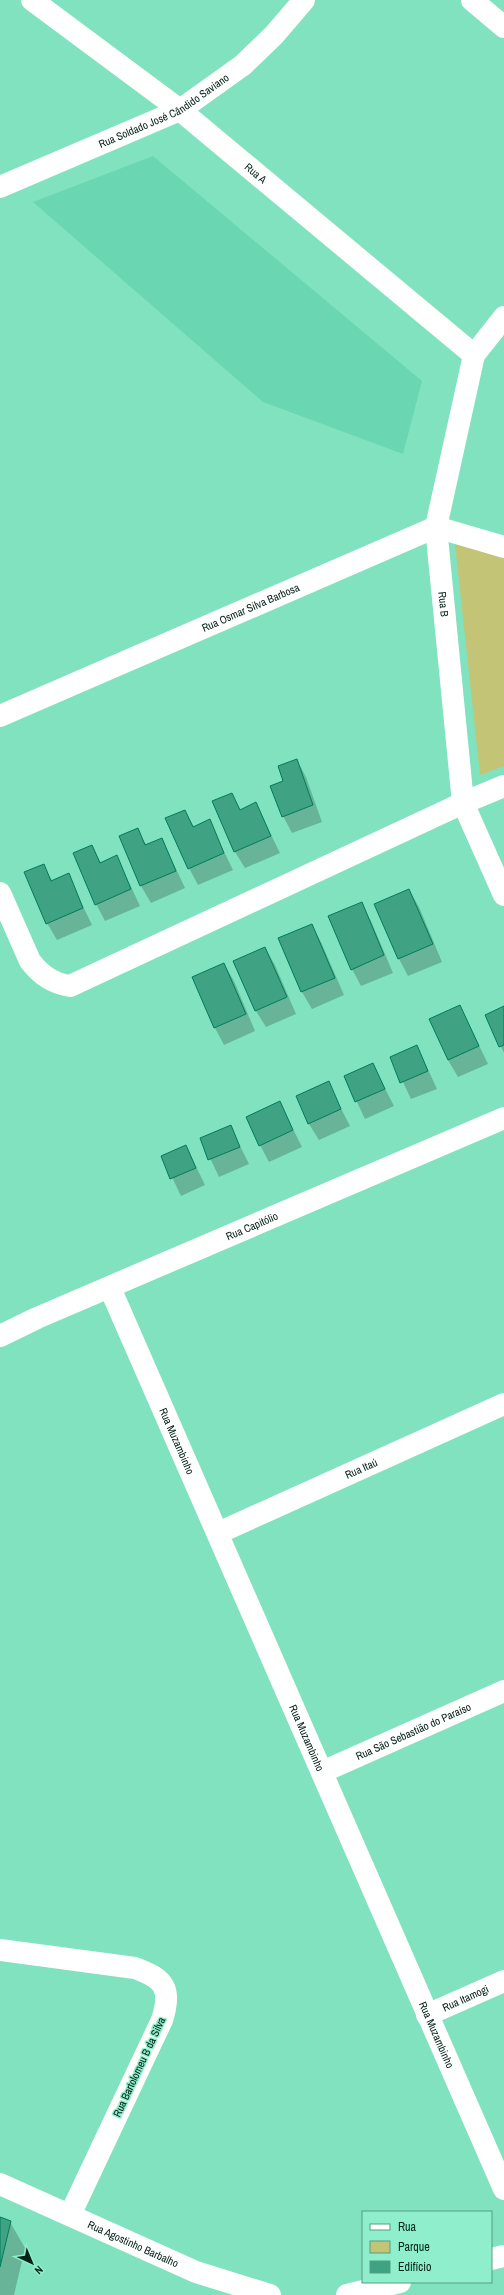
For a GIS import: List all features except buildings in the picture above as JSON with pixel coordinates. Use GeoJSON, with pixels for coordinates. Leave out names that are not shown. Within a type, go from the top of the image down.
{"type":"FeatureCollection","features":[{"type":"Feature","properties":{"kind":"street","name":"Rua A"},"geometry":{"type":"LineString","coordinates":[[32,0],[180,110],[474,355]]}},
{"type":"Feature","properties":{"kind":"street","name":"Rua Soldado José Cândido Saviano"},"geometry":{"type":"LineString","coordinates":[[0,187],[180,110],[243,65],[274,35],[304,0]]}},
{"type":"Feature","properties":{"kind":"street"},"geometry":{"type":"LineString","coordinates":[[472,0],[504,27]]}},
{"type":"Feature","properties":{"kind":"street","name":"Rua B"},"geometry":{"type":"LineString","coordinates":[[504,318],[474,355],[436,527],[463,803],[504,895]]}},
{"type":"Feature","properties":{"kind":"street"},"geometry":{"type":"LineString","coordinates":[[436,527],[504,547]]}},
{"type":"Feature","properties":{"kind":"street","name":"Rua Osmar Silva Barbosa"},"geometry":{"type":"LineString","coordinates":[[0,716],[436,527]]}},
{"type":"Feature","properties":{"kind":"street"},"geometry":{"type":"LineString","coordinates":[[0,893],[30,961],[38,970],[58,984],[70,986],[463,803],[504,786]]}},
{"type":"Feature","properties":{"kind":"street","name":"Rua Capitólio"},"geometry":{"type":"LineString","coordinates":[[0,1336],[37,1318],[504,1118]]}},
{"type":"Feature","properties":{"kind":"street","name":"Rua Muzambinho"},"geometry":{"type":"LineString","coordinates":[[110,1288],[218,1533],[427,2016],[504,2189]]}},
{"type":"Feature","properties":{"kind":"street","name":"Rua Itaú"},"geometry":{"type":"LineString","coordinates":[[218,1533],[504,1404]]}},
{"type":"Feature","properties":{"kind":"street","name":"Rua São Sebastião do Paraíso"},"geometry":{"type":"LineString","coordinates":[[322,1772],[504,1691]]}},
{"type":"Feature","properties":{"kind":"street","name":"Rua Bartolomeu B da Silva"},"geometry":{"type":"LineString","coordinates":[[0,1950],[135,1968],[150,1974],[161,1982],[167,1993],[168,2003],[162,2020],[70,2215]]}},
{"type":"Feature","properties":{"kind":"street","name":"Rua Itamogi"},"geometry":{"type":"LineString","coordinates":[[427,2016],[504,1981]]}},
{"type":"Feature","properties":{"kind":"street","name":"Rua Agostinho Barbalho"},"geometry":{"type":"LineString","coordinates":[[0,2184],[196,2272],[270,2295]]}},
{"type":"Feature","properties":{"kind":"street"},"geometry":{"type":"LineString","coordinates":[[492,2260],[504,2256]]}},
{"type":"Feature","properties":{"kind":"street"},"geometry":{"type":"LineString","coordinates":[[347,2295],[396,2283]]}},
{"type":"Feature","properties":{"kind":"shaded area"},"geometry":{"type":"Polygon","coordinates":[[[153,156],[422,381],[403,454],[263,402],[33,202],[153,156]]]}},
{"type":"Feature","properties":{"kind":"green space"},"geometry":{"type":"Polygon","coordinates":[[[455,544],[504,557],[504,766],[480,775],[455,544]]]}}]}
